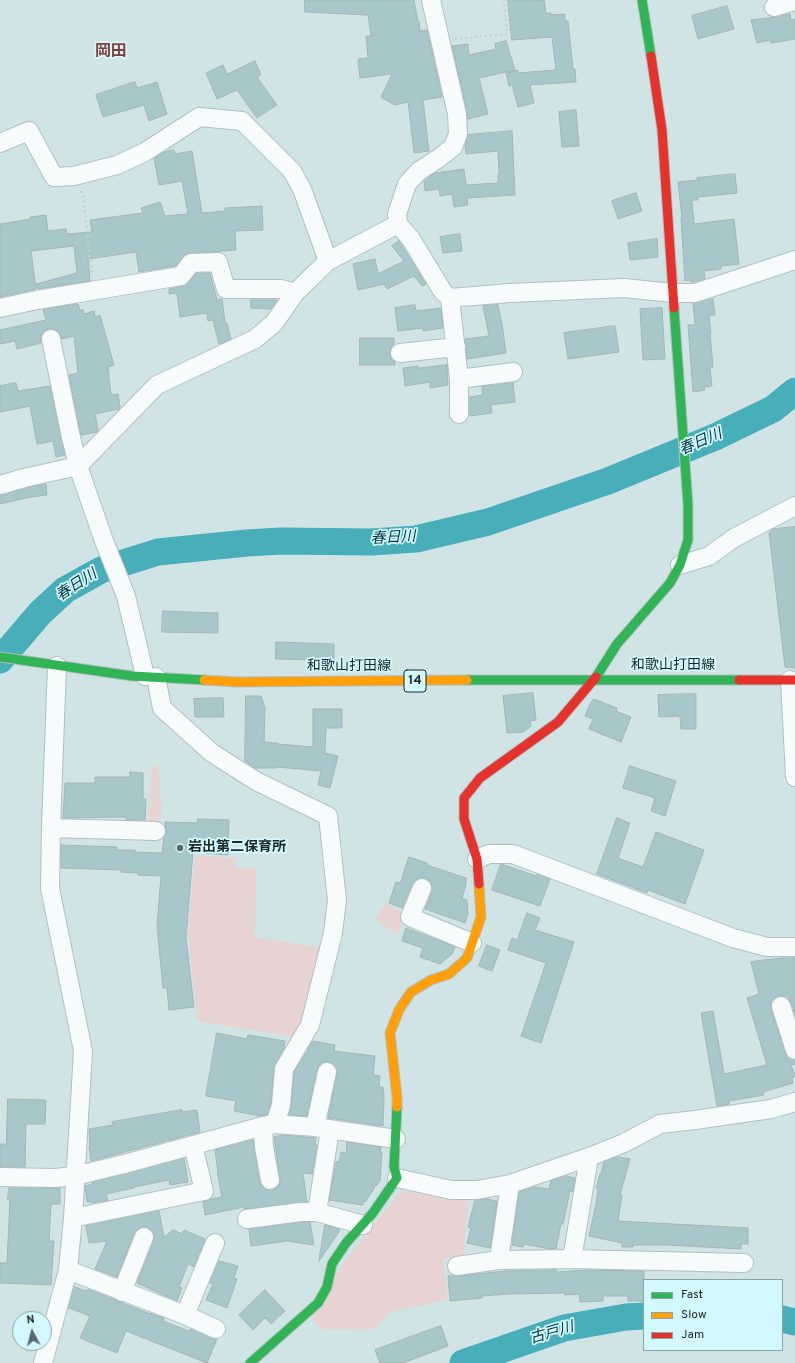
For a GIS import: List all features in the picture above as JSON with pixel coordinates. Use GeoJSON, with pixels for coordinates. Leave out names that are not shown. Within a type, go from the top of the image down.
{"type":"FeatureCollection","features":[{"type":"Feature","properties":{"kind":"street"},"geometry":{"type":"LineString","coordinates":[[431,0],[457,114],[458,134],[453,147],[419,171],[407,184],[397,214],[398,224],[411,239],[443,292],[450,298],[460,380],[459,414]]}},
{"type":"Feature","properties":{"kind":"street"},"geometry":{"type":"LineString","coordinates":[[397,1178],[394,1167],[397,1097],[390,1033],[399,1010],[411,992],[431,980],[449,974],[467,958],[481,917],[476,859],[464,819],[464,798],[480,778],[558,722],[595,679],[617,644],[670,583],[680,565],[688,540],[688,505],[662,130],[642,0]]}},
{"type":"Feature","properties":{"kind":"street"},"geometry":{"type":"LineString","coordinates":[[774,7],[795,1]]}},
{"type":"Feature","properties":{"kind":"street"},"geometry":{"type":"LineString","coordinates":[[0,143],[29,131],[54,177],[74,176],[117,165],[145,152],[199,117],[242,121],[292,171],[302,189],[328,261]]}},
{"type":"Feature","properties":{"kind":"street"},"geometry":{"type":"LineString","coordinates":[[0,485],[78,466],[157,385],[255,339],[274,323],[295,293],[328,261],[398,224]]}},
{"type":"Feature","properties":{"kind":"street"},"geometry":{"type":"LineString","coordinates":[[450,298],[510,293],[624,288],[673,293],[695,293],[795,260]]}},
{"type":"Feature","properties":{"kind":"street"},"geometry":{"type":"LineString","coordinates":[[0,308],[37,300],[181,276],[191,263],[218,262],[226,289],[281,289],[295,293]]}},
{"type":"Feature","properties":{"kind":"street"},"geometry":{"type":"LineString","coordinates":[[51,338],[78,466],[104,541],[126,596],[150,677],[162,708],[212,753],[256,782],[328,816],[337,900],[333,933],[310,1025],[284,1069],[281,1105],[269,1125],[264,1147],[270,1180]]}},
{"type":"Feature","properties":{"kind":"street"},"geometry":{"type":"LineString","coordinates":[[400,353],[456,347]]}},
{"type":"Feature","properties":{"kind":"street"},"geometry":{"type":"LineString","coordinates":[[460,380],[513,372]]}},
{"type":"Feature","properties":{"kind":"street"},"geometry":{"type":"LineString","coordinates":[[680,565],[709,556],[734,538],[795,506]]}},
{"type":"Feature","properties":{"kind":"street","name":"和歌山打田線"},"geometry":{"type":"LineString","coordinates":[[0,657],[57,666],[150,677],[236,682],[595,679],[792,680]]}},
{"type":"Feature","properties":{"kind":"street"},"geometry":{"type":"LineString","coordinates":[[43,1363],[68,1270],[73,1218],[83,1051],[50,888],[57,666]]}},
{"type":"Feature","properties":{"kind":"street"},"geometry":{"type":"LineString","coordinates":[[792,680],[795,777]]}},
{"type":"Feature","properties":{"kind":"street"},"geometry":{"type":"LineString","coordinates":[[51,828],[156,831]]}},
{"type":"Feature","properties":{"kind":"street"},"geometry":{"type":"LineString","coordinates":[[476,859],[489,854],[513,854],[733,938],[767,947],[795,947]]}},
{"type":"Feature","properties":{"kind":"street"},"geometry":{"type":"LineString","coordinates":[[422,888],[410,917],[472,944]]}},
{"type":"Feature","properties":{"kind":"street"},"geometry":{"type":"LineString","coordinates":[[781,1006],[795,1050]]}},
{"type":"Feature","properties":{"kind":"street"},"geometry":{"type":"LineString","coordinates":[[317,1212],[327,1072]]}},
{"type":"Feature","properties":{"kind":"street"},"geometry":{"type":"LineString","coordinates":[[397,1178],[451,1190],[477,1190],[510,1184],[624,1144],[660,1124],[742,1113],[795,1102]]}},
{"type":"Feature","properties":{"kind":"street"},"geometry":{"type":"LineString","coordinates":[[0,1178],[55,1178],[75,1176],[269,1125],[323,1129],[396,1140]]}},
{"type":"Feature","properties":{"kind":"street"},"geometry":{"type":"LineString","coordinates":[[73,1218],[204,1191],[193,1145]]}},
{"type":"Feature","properties":{"kind":"street"},"geometry":{"type":"LineString","coordinates":[[572,1259],[589,1157]]}},
{"type":"Feature","properties":{"kind":"street"},"geometry":{"type":"LineString","coordinates":[[250,1363],[318,1303],[327,1287],[332,1264],[346,1244],[372,1214],[397,1178]]}},
{"type":"Feature","properties":{"kind":"street"},"geometry":{"type":"LineString","coordinates":[[499,1260],[510,1184]]}},
{"type":"Feature","properties":{"kind":"street"},"geometry":{"type":"LineString","coordinates":[[246,1219],[301,1212],[317,1212],[362,1225]]}},
{"type":"Feature","properties":{"kind":"street"},"geometry":{"type":"LineString","coordinates":[[122,1292],[144,1237]]}},
{"type":"Feature","properties":{"kind":"street"},"geometry":{"type":"LineString","coordinates":[[185,1315],[215,1243]]}},
{"type":"Feature","properties":{"kind":"street"},"geometry":{"type":"LineString","coordinates":[[457,1266],[499,1260],[572,1259],[744,1263]]}},
{"type":"Feature","properties":{"kind":"street"},"geometry":{"type":"LineString","coordinates":[[68,1270],[185,1315],[216,1329]]}},
{"type":"Feature","properties":{"kind":"path"},"geometry":{"type":"LineString","coordinates":[[439,40],[507,34],[504,0]]}},
{"type":"Feature","properties":{"kind":"path"},"geometry":{"type":"LineString","coordinates":[[74,176],[83,196],[94,290]]}},
{"type":"Feature","properties":{"kind":"shaded area"},"geometry":{"type":"Polygon","coordinates":[[[158,765],[162,813],[157,827],[147,827],[152,766],[158,765]]]}},
{"type":"Feature","properties":{"kind":"shaded area"},"geometry":{"type":"Polygon","coordinates":[[[195,855],[235,858],[235,868],[256,868],[255,937],[325,948],[306,1019],[294,1037],[197,1021],[188,931],[195,855]]]}},
{"type":"Feature","properties":{"kind":"shaded area"},"geometry":{"type":"Polygon","coordinates":[[[385,903],[404,914],[398,935],[375,920],[385,903]]]}},
{"type":"Feature","properties":{"kind":"shaded area"},"geometry":{"type":"Polygon","coordinates":[[[401,1191],[438,1196],[468,1195],[464,1256],[443,1258],[448,1300],[391,1312],[374,1329],[323,1330],[311,1318],[344,1262],[401,1191]]]}},
{"type":"Feature","properties":{"kind":"building"},"geometry":{"type":"Polygon","coordinates":[[[305,0],[414,0],[420,31],[427,30],[442,97],[423,100],[429,151],[414,153],[408,102],[395,105],[381,97],[392,74],[360,78],[358,59],[368,58],[366,36],[371,36],[368,15],[305,12],[305,0]]]}},
{"type":"Feature","properties":{"kind":"building"},"geometry":{"type":"Polygon","coordinates":[[[508,0],[544,0],[546,13],[551,13],[551,15],[565,14],[565,21],[568,21],[573,69],[575,69],[576,82],[530,85],[534,103],[518,107],[512,85],[509,86],[506,73],[518,70],[518,73],[556,70],[552,37],[512,40],[508,0]]]}},
{"type":"Feature","properties":{"kind":"building"},"geometry":{"type":"Polygon","coordinates":[[[727,6],[734,29],[698,39],[692,16],[727,6]]]}},
{"type":"Feature","properties":{"kind":"building"},"geometry":{"type":"Polygon","coordinates":[[[790,14],[791,20],[795,19],[795,39],[771,43],[770,40],[757,43],[751,20],[790,14]]]}},
{"type":"Feature","properties":{"kind":"building"},"geometry":{"type":"Polygon","coordinates":[[[506,41],[515,70],[479,78],[488,114],[468,119],[452,46],[468,44],[469,55],[496,49],[495,44],[506,41]]]}},
{"type":"Feature","properties":{"kind":"building"},"geometry":{"type":"Polygon","coordinates":[[[255,61],[261,75],[257,77],[277,105],[257,118],[237,90],[217,99],[206,73],[223,65],[227,74],[255,61]]]}},
{"type":"Feature","properties":{"kind":"building"},"geometry":{"type":"Polygon","coordinates":[[[135,82],[137,88],[157,82],[167,114],[149,121],[144,105],[103,117],[96,95],[135,82]]]}},
{"type":"Feature","properties":{"kind":"building"},"geometry":{"type":"Polygon","coordinates":[[[576,110],[579,146],[562,147],[559,112],[576,110]]]}},
{"type":"Feature","properties":{"kind":"building"},"geometry":{"type":"Polygon","coordinates":[[[512,131],[515,195],[467,198],[468,205],[454,207],[452,194],[440,196],[439,189],[425,191],[424,181],[435,173],[464,169],[466,185],[498,183],[498,151],[466,154],[465,145],[468,135],[512,131]]]}},
{"type":"Feature","properties":{"kind":"building"},"geometry":{"type":"Polygon","coordinates":[[[174,150],[175,154],[192,151],[202,213],[225,211],[225,208],[262,206],[263,230],[235,231],[236,250],[186,254],[175,266],[139,272],[136,252],[88,259],[90,281],[38,289],[36,284],[77,273],[74,246],[31,251],[36,289],[0,297],[0,224],[46,215],[48,231],[66,229],[67,234],[92,232],[90,220],[143,213],[141,208],[160,202],[165,216],[188,214],[182,181],[159,185],[154,158],[164,152],[174,150]]]}},
{"type":"Feature","properties":{"kind":"building"},"geometry":{"type":"Polygon","coordinates":[[[735,174],[737,193],[698,197],[698,200],[692,200],[694,224],[734,219],[739,264],[721,266],[721,269],[704,271],[705,279],[693,282],[690,280],[685,281],[682,218],[678,182],[698,180],[697,178],[735,174]]]}},
{"type":"Feature","properties":{"kind":"building"},"geometry":{"type":"Polygon","coordinates":[[[636,193],[642,211],[618,219],[612,201],[636,193]]]}},
{"type":"Feature","properties":{"kind":"building"},"geometry":{"type":"Polygon","coordinates":[[[460,234],[462,251],[443,253],[440,237],[460,234]]]}},
{"type":"Feature","properties":{"kind":"building"},"geometry":{"type":"Polygon","coordinates":[[[657,239],[658,257],[630,260],[628,243],[657,239]]]}},
{"type":"Feature","properties":{"kind":"building"},"geometry":{"type":"Polygon","coordinates":[[[399,241],[426,284],[422,286],[414,276],[387,289],[384,284],[358,290],[353,264],[375,259],[378,274],[404,261],[392,246],[399,241]]]}},
{"type":"Feature","properties":{"kind":"building"},"geometry":{"type":"Polygon","coordinates":[[[196,273],[210,273],[217,300],[222,299],[225,323],[227,323],[231,339],[219,344],[213,320],[208,321],[207,313],[180,317],[177,293],[169,294],[169,289],[183,286],[189,282],[196,273]]]}},
{"type":"Feature","properties":{"kind":"building"},"geometry":{"type":"Polygon","coordinates":[[[713,299],[715,315],[709,316],[713,367],[710,368],[712,386],[704,387],[705,390],[693,392],[688,325],[695,325],[693,304],[713,299]]]}},
{"type":"Feature","properties":{"kind":"building"},"geometry":{"type":"Polygon","coordinates":[[[251,300],[277,300],[271,309],[251,308],[251,300]]]}},
{"type":"Feature","properties":{"kind":"building"},"geometry":{"type":"Polygon","coordinates":[[[78,304],[80,310],[83,310],[84,314],[94,311],[95,317],[100,315],[114,365],[108,367],[111,395],[118,394],[120,407],[119,409],[95,414],[98,430],[97,432],[81,435],[69,375],[78,373],[74,336],[62,339],[59,332],[54,329],[49,329],[44,331],[41,335],[41,343],[17,349],[15,341],[0,344],[0,330],[46,320],[43,310],[78,304]]]}},
{"type":"Feature","properties":{"kind":"building"},"geometry":{"type":"Polygon","coordinates":[[[415,305],[416,311],[441,308],[443,328],[423,331],[423,328],[398,331],[395,308],[415,305]]]}},
{"type":"Feature","properties":{"kind":"building"},"geometry":{"type":"Polygon","coordinates":[[[498,305],[506,353],[467,359],[465,339],[489,336],[483,306],[498,305]]]}},
{"type":"Feature","properties":{"kind":"building"},"geometry":{"type":"Polygon","coordinates":[[[662,308],[665,359],[643,360],[640,309],[662,308]]]}},
{"type":"Feature","properties":{"kind":"building"},"geometry":{"type":"Polygon","coordinates":[[[615,326],[619,352],[568,359],[564,333],[615,326]]]}},
{"type":"Feature","properties":{"kind":"building"},"geometry":{"type":"Polygon","coordinates":[[[360,338],[394,338],[394,344],[391,348],[390,354],[391,359],[395,362],[395,365],[360,365],[360,338]]]}},
{"type":"Feature","properties":{"kind":"building"},"geometry":{"type":"Polygon","coordinates":[[[447,365],[448,385],[430,388],[430,382],[405,386],[403,368],[447,365]]]}},
{"type":"Feature","properties":{"kind":"building"},"geometry":{"type":"Polygon","coordinates":[[[16,383],[18,391],[50,386],[65,455],[56,457],[53,441],[37,444],[30,406],[0,412],[0,386],[16,383]]]}},
{"type":"Feature","properties":{"kind":"building"},"geometry":{"type":"Polygon","coordinates":[[[513,383],[515,402],[491,405],[492,413],[470,416],[470,397],[483,395],[482,387],[513,383]]]}},
{"type":"Feature","properties":{"kind":"building"},"geometry":{"type":"Polygon","coordinates":[[[46,484],[47,495],[0,504],[0,495],[46,484]]]}},
{"type":"Feature","properties":{"kind":"building"},"geometry":{"type":"Polygon","coordinates":[[[795,527],[795,668],[785,667],[769,532],[773,529],[795,527]]]}},
{"type":"Feature","properties":{"kind":"building"},"geometry":{"type":"Polygon","coordinates":[[[163,611],[218,613],[218,633],[162,632],[163,611]]]}},
{"type":"Feature","properties":{"kind":"building"},"geometry":{"type":"Polygon","coordinates":[[[276,642],[334,644],[334,665],[317,665],[317,660],[276,659],[276,642]]]}},
{"type":"Feature","properties":{"kind":"building"},"geometry":{"type":"Polygon","coordinates":[[[533,693],[536,720],[530,721],[531,726],[523,732],[507,733],[503,696],[533,693]]]}},
{"type":"Feature","properties":{"kind":"building"},"geometry":{"type":"Polygon","coordinates":[[[696,694],[696,729],[681,729],[680,716],[659,717],[658,695],[696,694]]]}},
{"type":"Feature","properties":{"kind":"building"},"geometry":{"type":"Polygon","coordinates":[[[246,696],[261,696],[265,708],[264,742],[278,744],[313,747],[313,709],[342,709],[342,728],[326,728],[325,753],[338,756],[330,788],[318,785],[321,771],[277,767],[254,768],[245,761],[246,696]]]}},
{"type":"Feature","properties":{"kind":"building"},"geometry":{"type":"Polygon","coordinates":[[[223,698],[224,717],[195,717],[194,699],[223,698]]]}},
{"type":"Feature","properties":{"kind":"building"},"geometry":{"type":"Polygon","coordinates":[[[594,699],[617,708],[616,711],[631,717],[621,742],[589,729],[593,719],[585,716],[594,699]]]}},
{"type":"Feature","properties":{"kind":"building"},"geometry":{"type":"Polygon","coordinates":[[[630,766],[676,781],[665,816],[651,811],[655,798],[623,788],[630,766]]]}},
{"type":"Feature","properties":{"kind":"building"},"geometry":{"type":"Polygon","coordinates":[[[130,772],[143,773],[143,799],[146,799],[145,820],[126,820],[126,817],[63,818],[65,783],[95,783],[95,777],[130,777],[130,772]]]}},
{"type":"Feature","properties":{"kind":"building"},"geometry":{"type":"Polygon","coordinates":[[[617,818],[630,823],[618,858],[643,867],[656,832],[704,850],[685,904],[648,890],[647,893],[597,874],[617,818]]]}},
{"type":"Feature","properties":{"kind":"building"},"geometry":{"type":"Polygon","coordinates":[[[198,819],[229,820],[228,855],[193,852],[186,938],[194,1007],[169,1010],[167,988],[163,988],[157,926],[161,876],[138,875],[138,873],[121,872],[121,870],[61,868],[61,845],[117,847],[117,850],[162,853],[166,832],[165,822],[197,823],[198,819]]]}},
{"type":"Feature","properties":{"kind":"building"},"geometry":{"type":"Polygon","coordinates":[[[409,857],[427,863],[427,865],[466,878],[466,885],[462,898],[467,900],[468,914],[465,923],[425,909],[432,892],[431,882],[426,878],[415,880],[402,908],[389,903],[396,882],[400,883],[409,857]]]}},
{"type":"Feature","properties":{"kind":"building"},"geometry":{"type":"Polygon","coordinates":[[[501,864],[536,876],[537,874],[550,879],[540,906],[492,890],[501,864]]]}},
{"type":"Feature","properties":{"kind":"building"},"geometry":{"type":"Polygon","coordinates":[[[527,913],[540,918],[535,930],[574,942],[541,1043],[521,1036],[546,963],[508,950],[512,938],[517,940],[527,913]]]}},
{"type":"Feature","properties":{"kind":"building"},"geometry":{"type":"Polygon","coordinates":[[[406,928],[455,947],[452,954],[440,964],[420,957],[423,948],[402,941],[406,928]]]}},
{"type":"Feature","properties":{"kind":"building"},"geometry":{"type":"Polygon","coordinates":[[[487,945],[500,950],[492,971],[479,966],[487,945]]]}},
{"type":"Feature","properties":{"kind":"building"},"geometry":{"type":"Polygon","coordinates":[[[781,958],[795,958],[795,1015],[791,1002],[784,996],[778,996],[774,999],[771,1003],[771,1009],[785,1053],[788,1058],[795,1060],[795,1064],[791,1065],[795,1076],[792,1078],[793,1083],[763,1092],[764,1095],[729,1101],[729,1104],[717,1106],[701,1013],[713,1011],[724,1074],[767,1065],[747,998],[759,994],[751,962],[781,958]]]}},
{"type":"Feature","properties":{"kind":"building"},"geometry":{"type":"Polygon","coordinates":[[[217,1033],[247,1039],[248,1035],[285,1041],[284,1048],[274,1068],[271,1103],[267,1115],[260,1116],[234,1111],[236,1101],[206,1096],[217,1033]]]}},
{"type":"Feature","properties":{"kind":"building"},"geometry":{"type":"Polygon","coordinates":[[[313,1041],[335,1045],[334,1051],[375,1056],[373,1075],[380,1076],[379,1087],[383,1087],[383,1126],[328,1118],[337,1074],[337,1068],[329,1062],[323,1062],[317,1069],[307,1116],[289,1115],[294,1072],[313,1041]]]}},
{"type":"Feature","properties":{"kind":"building"},"geometry":{"type":"Polygon","coordinates":[[[8,1099],[46,1100],[45,1124],[26,1124],[25,1167],[0,1167],[0,1144],[6,1144],[8,1099]]]}},
{"type":"Feature","properties":{"kind":"building"},"geometry":{"type":"Polygon","coordinates":[[[182,1110],[182,1112],[197,1110],[200,1132],[91,1161],[89,1129],[113,1125],[112,1122],[182,1110]]]}},
{"type":"Feature","properties":{"kind":"building"},"geometry":{"type":"Polygon","coordinates":[[[284,1135],[316,1138],[315,1145],[317,1145],[312,1174],[303,1173],[307,1202],[244,1209],[244,1207],[205,1215],[203,1202],[222,1197],[217,1172],[215,1150],[253,1140],[260,1182],[266,1190],[272,1190],[280,1184],[274,1137],[284,1135]]]}},
{"type":"Feature","properties":{"kind":"building"},"geometry":{"type":"Polygon","coordinates":[[[347,1142],[381,1147],[380,1181],[377,1185],[375,1185],[365,1202],[363,1201],[363,1205],[329,1200],[336,1162],[339,1162],[341,1152],[346,1153],[347,1142]]]}},
{"type":"Feature","properties":{"kind":"building"},"geometry":{"type":"Polygon","coordinates":[[[618,1157],[630,1159],[620,1195],[622,1195],[618,1221],[748,1228],[748,1244],[741,1244],[741,1249],[667,1245],[633,1245],[633,1247],[622,1247],[622,1243],[589,1236],[596,1204],[598,1188],[596,1188],[604,1162],[618,1157]]]}},
{"type":"Feature","properties":{"kind":"building"},"geometry":{"type":"Polygon","coordinates":[[[184,1158],[188,1182],[170,1185],[169,1180],[106,1194],[108,1200],[92,1203],[87,1202],[85,1186],[184,1158]]]}},
{"type":"Feature","properties":{"kind":"building"},"geometry":{"type":"Polygon","coordinates":[[[566,1176],[575,1178],[573,1192],[570,1191],[556,1249],[524,1244],[523,1247],[512,1245],[519,1192],[535,1187],[549,1189],[551,1181],[566,1176]]]}},
{"type":"Feature","properties":{"kind":"building"},"geometry":{"type":"Polygon","coordinates":[[[9,1188],[60,1188],[60,1204],[51,1204],[49,1241],[54,1241],[51,1285],[0,1283],[0,1263],[7,1263],[10,1200],[8,1200],[9,1188]]]}},
{"type":"Feature","properties":{"kind":"building"},"geometry":{"type":"Polygon","coordinates":[[[487,1199],[497,1201],[490,1248],[467,1243],[471,1228],[468,1227],[475,1200],[487,1199]]]}},
{"type":"Feature","properties":{"kind":"building"},"geometry":{"type":"Polygon","coordinates":[[[159,1211],[164,1237],[173,1230],[183,1234],[184,1230],[205,1239],[199,1254],[195,1255],[198,1256],[194,1267],[188,1264],[179,1287],[182,1288],[177,1301],[137,1283],[154,1241],[154,1235],[148,1227],[142,1227],[134,1233],[117,1277],[95,1269],[107,1241],[89,1243],[86,1226],[159,1211]]]}},
{"type":"Feature","properties":{"kind":"building"},"geometry":{"type":"Polygon","coordinates":[[[310,1222],[314,1245],[287,1241],[251,1246],[249,1229],[310,1222]]]}},
{"type":"Feature","properties":{"kind":"building"},"geometry":{"type":"Polygon","coordinates":[[[325,1225],[339,1229],[339,1232],[319,1261],[325,1225]]]}},
{"type":"Feature","properties":{"kind":"building"},"geometry":{"type":"Polygon","coordinates":[[[219,1261],[238,1266],[234,1278],[237,1279],[227,1308],[206,1300],[213,1284],[210,1283],[219,1261]]]}},
{"type":"Feature","properties":{"kind":"building"},"geometry":{"type":"Polygon","coordinates":[[[506,1271],[644,1271],[643,1301],[628,1301],[628,1296],[603,1296],[603,1301],[580,1302],[579,1294],[565,1295],[565,1293],[509,1294],[450,1301],[448,1276],[506,1271]]]}},
{"type":"Feature","properties":{"kind":"building"},"geometry":{"type":"Polygon","coordinates":[[[75,1287],[86,1291],[88,1289],[150,1314],[164,1318],[163,1321],[189,1331],[190,1329],[212,1339],[217,1339],[207,1363],[126,1331],[117,1353],[80,1338],[90,1316],[69,1308],[75,1287]]]}},
{"type":"Feature","properties":{"kind":"building"},"geometry":{"type":"Polygon","coordinates":[[[265,1290],[285,1311],[271,1324],[265,1318],[253,1330],[239,1315],[265,1290]]]}},
{"type":"Feature","properties":{"kind":"building"},"geometry":{"type":"Polygon","coordinates":[[[441,1326],[448,1346],[403,1363],[380,1363],[375,1350],[441,1326]]]}},
{"type":"Feature","properties":{"kind":"waterway","name":"春日川"},"geometry":{"type":"LineString","coordinates":[[0,660],[40,613],[65,590],[101,570],[158,552],[281,541],[372,542],[416,539],[488,522],[608,481],[715,437],[773,409],[795,391]]}},
{"type":"Feature","properties":{"kind":"waterway","name":"古戸川"},"geometry":{"type":"LineString","coordinates":[[463,1363],[564,1328],[626,1317],[643,1316]]}},
{"type":"Feature","properties":{"kind":"waterway","name":"古戸川"},"geometry":{"type":"LineString","coordinates":[[783,1319],[795,1322]]}},
{"type":"Feature","properties":{"kind":"traffic: fast"},"geometry":{"type":"LineString","coordinates":[[642,0],[651,56]]}},
{"type":"Feature","properties":{"kind":"traffic: fast"},"geometry":{"type":"LineString","coordinates":[[596,677],[617,644],[670,583],[680,565],[688,540],[688,505],[674,308]]}},
{"type":"Feature","properties":{"kind":"traffic: fast"},"geometry":{"type":"LineString","coordinates":[[0,657],[132,676],[204,680]]}},
{"type":"Feature","properties":{"kind":"traffic: fast"},"geometry":{"type":"LineString","coordinates":[[467,680],[739,680]]}},
{"type":"Feature","properties":{"kind":"traffic: fast"},"geometry":{"type":"LineString","coordinates":[[250,1363],[318,1303],[327,1287],[332,1264],[346,1243],[372,1214],[397,1178],[394,1167],[397,1107]]}},
{"type":"Feature","properties":{"kind":"traffic: slow"},"geometry":{"type":"LineString","coordinates":[[204,680],[237,682],[467,680]]}},
{"type":"Feature","properties":{"kind":"traffic: slow"},"geometry":{"type":"LineString","coordinates":[[397,1107],[390,1033],[399,1010],[411,992],[431,980],[449,974],[467,958],[481,917],[479,884]]}},
{"type":"Feature","properties":{"kind":"traffic: jam"},"geometry":{"type":"LineString","coordinates":[[651,56],[662,130],[674,308]]}},
{"type":"Feature","properties":{"kind":"traffic: jam"},"geometry":{"type":"LineString","coordinates":[[479,884],[477,859],[464,819],[464,798],[480,778],[558,722],[596,677]]}},
{"type":"Feature","properties":{"kind":"traffic: jam"},"geometry":{"type":"LineString","coordinates":[[739,680],[795,680]]}},
{"type":"Feature","properties":{"kind":"place","name":"岩出第二保育所"},"geometry":{"type":"Point","coordinates":[180,848]}},
{"type":"Feature","properties":{"kind":"district","name":"岡田"},"geometry":{"type":"Point","coordinates":[111,53]}}]}
